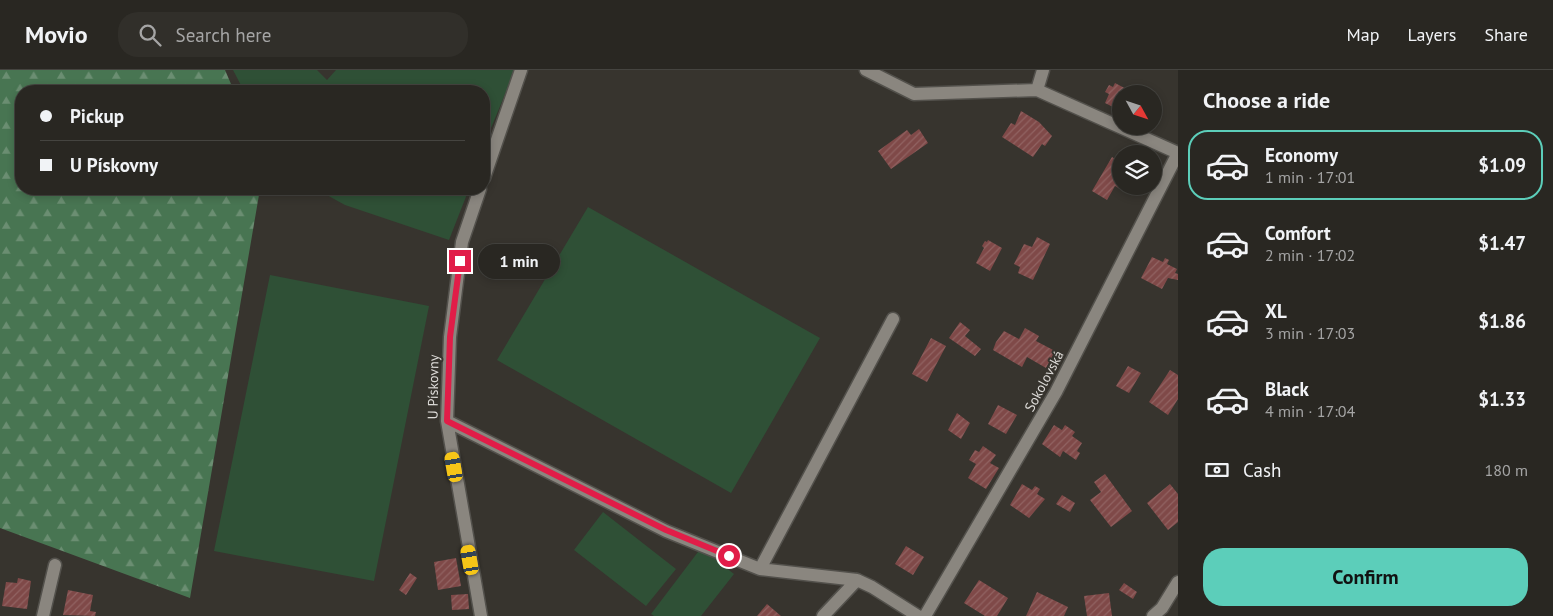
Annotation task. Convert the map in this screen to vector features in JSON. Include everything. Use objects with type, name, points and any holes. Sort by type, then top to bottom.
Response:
[{"type":"street","points":[[490,160],[521,70]]},
{"type":"street","points":[[866,70],[914,94],[1037,90],[1178,153]]},
{"type":"street","points":[[1037,90],[1043,70]]},
{"type":"street","name":"Sokolovská","points":[[925,616],[1056,392],[1178,153]]},
{"type":"street","name":"U Pískovny","points":[[478,195],[462,242],[450,337],[447,421],[480,616]]},
{"type":"street","points":[[760,569],[893,319]]},
{"type":"street","points":[[447,421],[666,530],[760,569],[857,580],[872,587],[918,616]]},
{"type":"street","points":[[43,616],[55,565]]},
{"type":"street","points":[[823,616],[857,580]]},
{"type":"street","points":[[1153,616],[1162,608],[1178,582]]},
{"type":"green space","points":[[0,70],[225,70],[231,85],[15,85],[15,195],[259,195],[190,598],[0,528]]},
{"type":"green space","points":[[233,70],[317,70],[327,80],[336,70],[515,70],[490,130],[490,85],[241,85]]},
{"type":"green space","points":[[327,195],[467,195],[449,240],[345,205]]},
{"type":"green space","points":[[588,207],[820,338],[731,493],[497,360]]},
{"type":"green space","points":[[270,275],[429,306],[374,581],[214,551]]},
{"type":"green space","points":[[603,512],[676,569],[646,606],[574,550]]},
{"type":"green space","points":[[701,548],[734,574],[701,616],[654,616],[651,614]]},
{"type":"building","points":[[1109,85],[1112,86],[1112,106],[1105,103],[1109,94],[1105,92]]},
{"type":"building","points":[[1021,111],[1039,122],[1052,136],[1045,146],[1042,144],[1033,157],[1002,137],[1011,123],[1015,125]]},
{"type":"building","points":[[919,129],[928,143],[891,169],[878,151],[907,130],[911,135]]},
{"type":"building","points":[[1112,157],[1112,191],[1107,200],[1092,191]]},
{"type":"building","points":[[1037,237],[1050,244],[1033,280],[1018,273],[1020,267],[1014,264],[1024,244],[1032,247]]},
{"type":"building","points":[[988,240],[1002,248],[990,271],[976,263],[984,248],[982,246]]},
{"type":"building","points":[[1152,257],[1163,262],[1165,258],[1169,260],[1167,264],[1177,269],[1175,273],[1178,274],[1178,280],[1168,278],[1162,289],[1141,278]]},
{"type":"building","points":[[960,322],[970,330],[965,336],[981,349],[975,356],[949,338]]},
{"type":"building","points":[[1025,328],[1039,336],[1036,341],[1055,351],[1046,368],[1027,357],[1022,367],[993,350],[1004,331],[1019,339]]},
{"type":"building","points":[[931,338],[946,346],[927,382],[912,374]]},
{"type":"building","points":[[1128,366],[1141,373],[1129,393],[1116,386]]},
{"type":"building","points":[[1170,370],[1178,375],[1178,399],[1168,415],[1149,402]]},
{"type":"building","points":[[998,405],[1017,415],[1006,434],[988,424]]},
{"type":"building","points":[[957,413],[970,423],[961,439],[948,430]]},
{"type":"building","points":[[1054,425],[1062,430],[1065,425],[1075,432],[1072,436],[1082,443],[1077,451],[1080,453],[1076,460],[1063,451],[1060,457],[1042,444]]},
{"type":"building","points":[[983,446],[996,455],[990,463],[999,468],[986,489],[968,478],[976,464],[969,460],[975,450],[979,452]]},
{"type":"building","points":[[1105,474],[1132,511],[1111,527],[1090,500],[1101,492],[1094,482]]},
{"type":"building","points":[[1022,484],[1032,490],[1035,486],[1040,489],[1037,494],[1045,499],[1029,518],[1010,505]]},
{"type":"building","points":[[1170,484],[1178,494],[1178,522],[1168,530],[1147,503]]},
{"type":"building","points":[[1062,495],[1075,503],[1070,512],[1056,504]]},
{"type":"building","points":[[906,546],[924,557],[913,575],[895,564]]},
{"type":"building","points":[[456,558],[461,586],[438,590],[434,562]]},
{"type":"building","points":[[410,573],[417,578],[406,595],[399,590]]},
{"type":"building","points":[[18,578],[31,581],[27,609],[2,606],[6,582],[17,583]]},
{"type":"building","points":[[979,580],[1008,598],[997,616],[985,616],[964,603]]},
{"type":"building","points":[[1124,583],[1137,592],[1133,599],[1119,590]]},
{"type":"building","points":[[68,590],[93,595],[90,611],[96,612],[95,616],[63,615]]},
{"type":"building","points":[[1037,592],[1068,607],[1064,616],[1026,616]]},
{"type":"building","points":[[1109,593],[1112,616],[1087,616],[1084,596]]},
{"type":"building","points":[[468,594],[469,609],[452,610],[451,595]]},
{"type":"building","points":[[767,604],[781,616],[757,616]]},
{"type":"route","points":[[460,261],[450,337],[447,421],[666,530],[729,556]]}]
